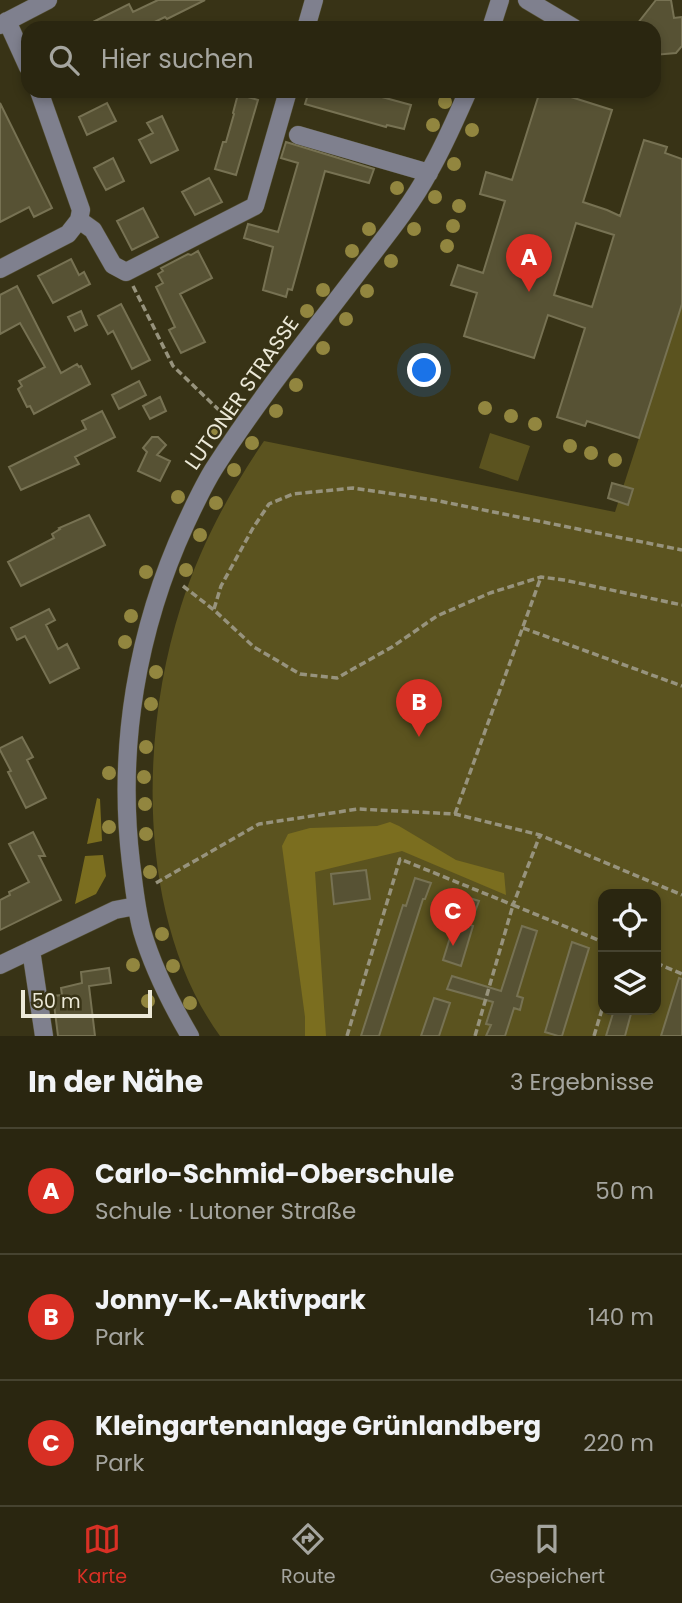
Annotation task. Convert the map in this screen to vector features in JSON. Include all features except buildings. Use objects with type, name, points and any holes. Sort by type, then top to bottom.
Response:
[{"type":"street","points":[[21,46],[11,15],[48,0]]},
{"type":"street","points":[[308,21],[314,0]]},
{"type":"street","points":[[493,21],[500,0]]},
{"type":"street","points":[[527,0],[562,21]]},
{"type":"street","points":[[0,269],[68,234],[79,220],[81,210],[41,98]]},
{"type":"street","points":[[79,220],[93,230],[120,269],[255,205],[286,98]]},
{"type":"street","name":"LUTONER STRASSE","points":[[190,1036],[161,982],[142,930],[136,905],[130,851],[126,803],[129,734],[152,611],[165,572],[195,504],[219,461],[270,388],[394,225],[429,173],[465,98]]},
{"type":"street","points":[[298,135],[429,173]]},
{"type":"street","points":[[0,965],[115,910],[136,905]]},
{"type":"street","points":[[31,950],[44,1036]]},
{"type":"path","points":[[120,269],[173,366],[223,414]]},
{"type":"path","points":[[214,610],[221,586],[253,528],[270,504],[293,494],[353,488],[434,500],[682,550]]},
{"type":"path","points":[[455,814],[541,577]]},
{"type":"path","points":[[183,586],[254,647],[300,674],[337,678],[392,647],[437,617],[490,593],[541,577],[682,605]]},
{"type":"path","points":[[523,628],[682,686]]},
{"type":"path","points":[[156,883],[259,824],[358,809],[455,814],[540,835],[682,895]]},
{"type":"path","points":[[475,1036],[513,905],[540,835]]},
{"type":"path","points":[[347,1036],[400,859],[598,940]]},
{"type":"path","points":[[661,965],[682,974]]},
{"type":"path","points":[[594,1036],[600,1015]]},
{"type":"shaded area","points":[[682,308],[682,1036],[220,1036],[193,990],[173,939],[160,884],[154,827],[153,769],[158,712],[167,657],[181,606],[216,520],[264,441],[615,512]]},
{"type":"shaded area","points":[[490,433],[530,446],[518,481],[479,468]]},
{"type":"shaded area","points":[[97,798],[100,799],[102,841],[87,844]]},
{"type":"shaded area","points":[[390,822],[456,860],[504,873],[506,895],[402,851],[315,872],[326,1036],[305,1036],[305,1017],[282,846],[288,834],[310,828],[377,826]]},
{"type":"shaded area","points":[[103,855],[106,876],[96,894],[75,904],[85,856]]},
{"type":"place","name":"Carlo-Schmid-Oberschule","points":[[529,292]]},
{"type":"place","name":"Jonny-K.-Aktivpark","points":[[419,737]]},
{"type":"place","name":"Kleingartenanlage Grünlandberg","points":[[453,946]]}]
